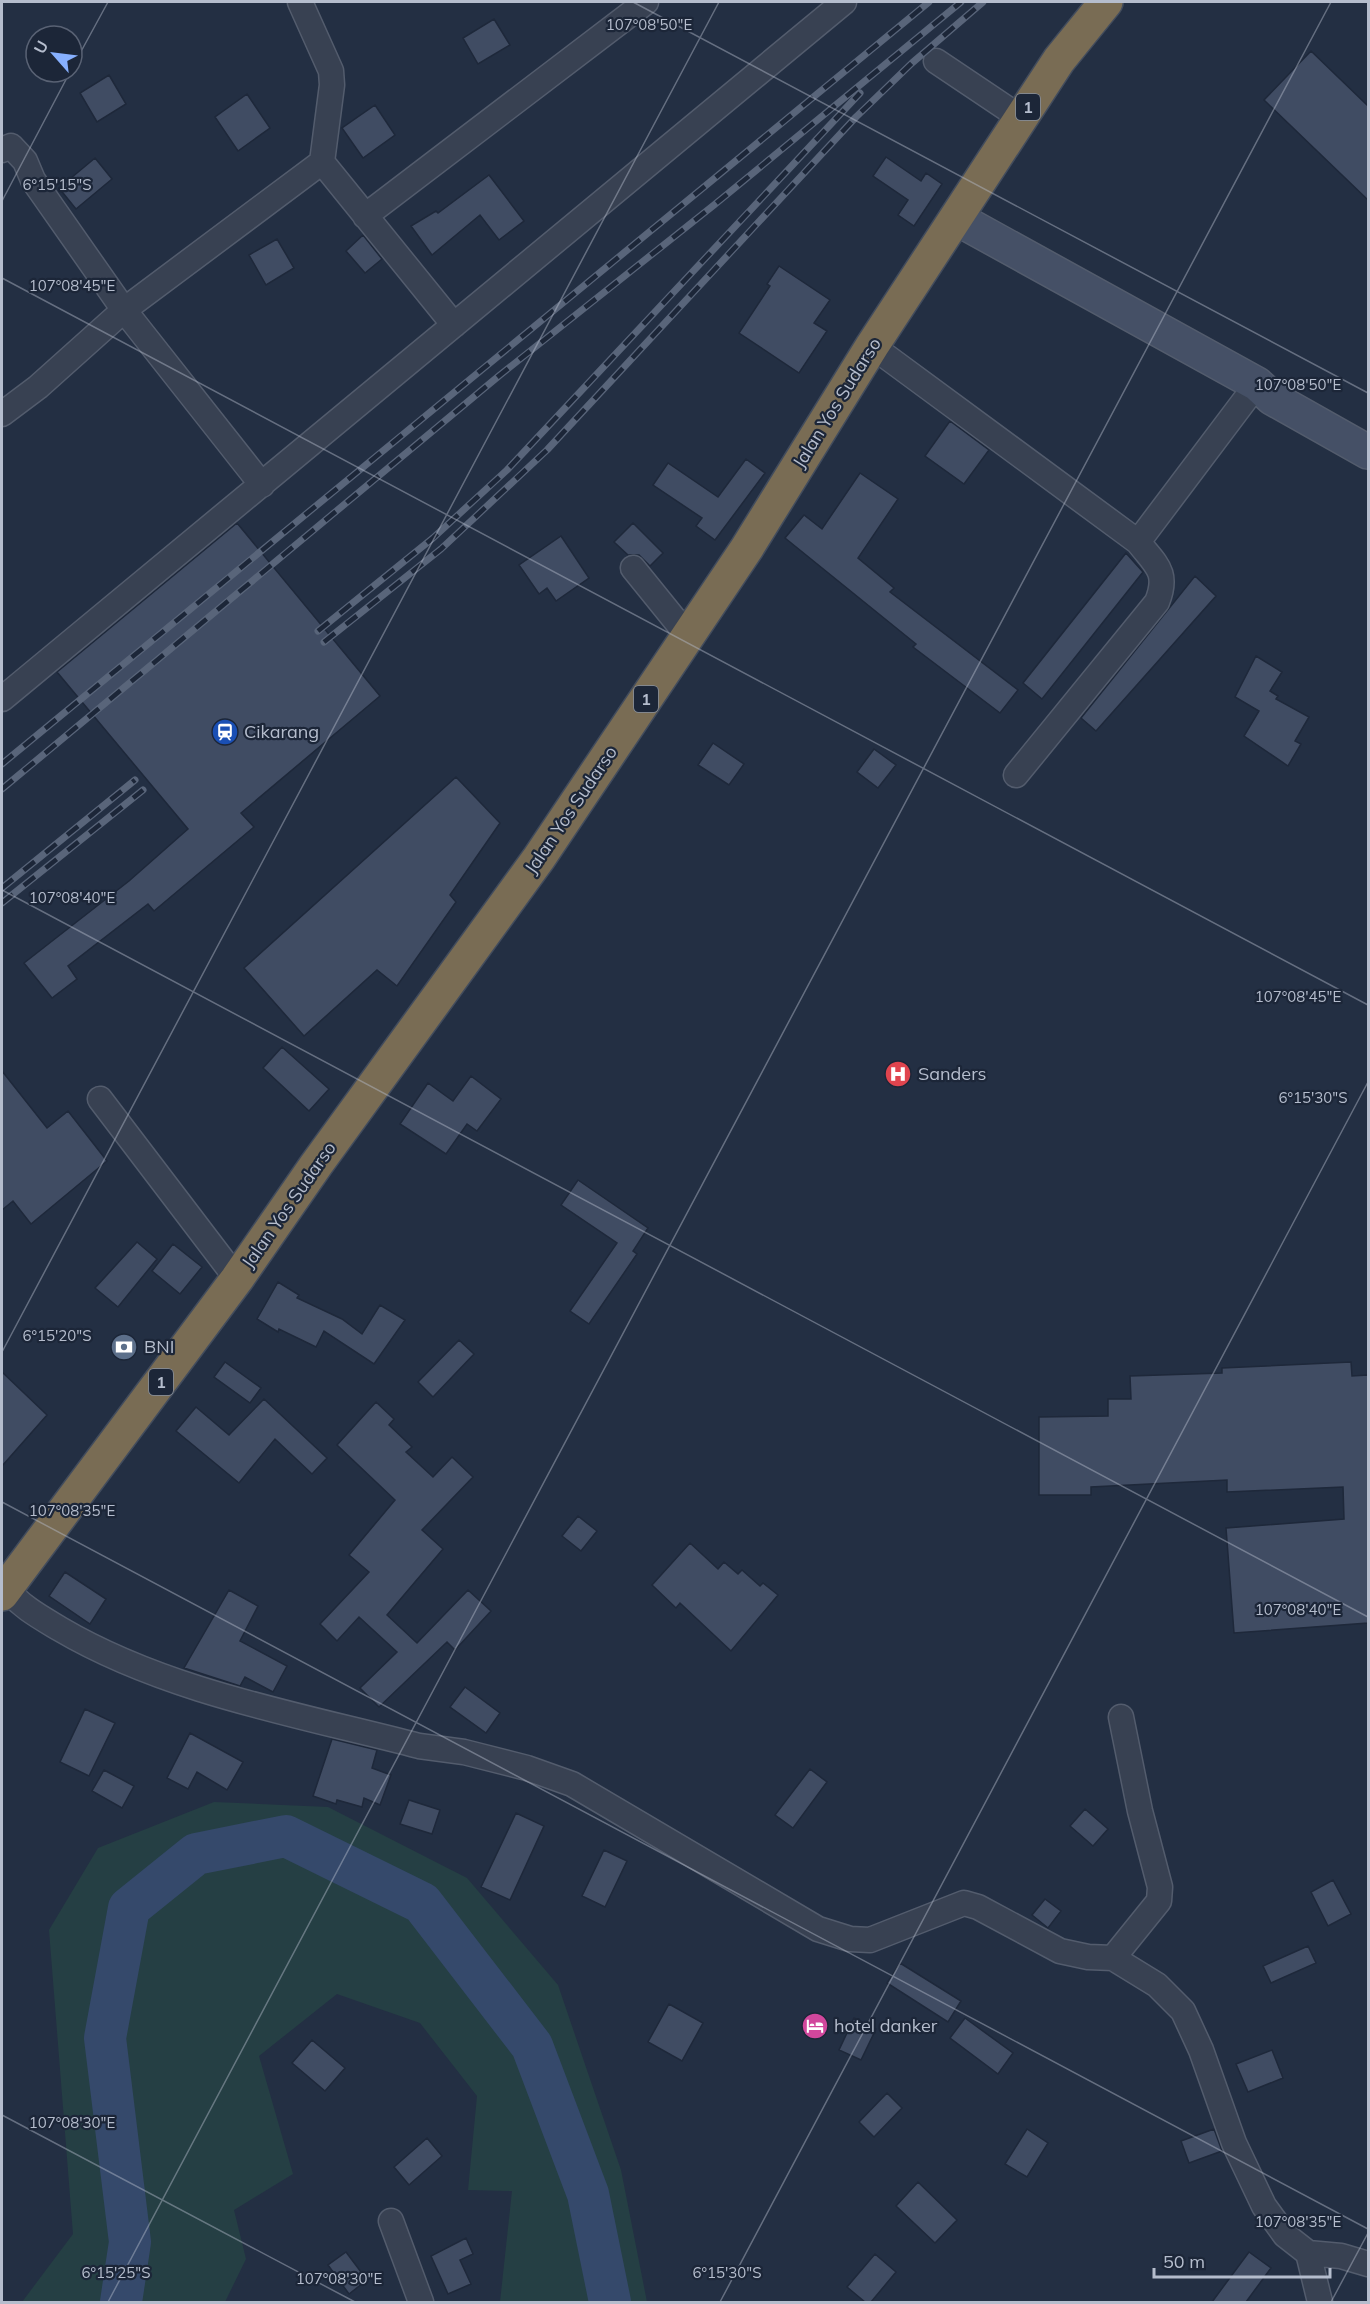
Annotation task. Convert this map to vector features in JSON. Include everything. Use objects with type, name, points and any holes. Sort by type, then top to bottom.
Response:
[{"type":"highway","name":"Jalan Yos Sudarso","points":[[4,1591],[237,1279],[316,1165],[538,858],[747,548],[872,346],[1020,118],[1059,60],[1106,2]]},
{"type":"main road","points":[[956,218],[1257,384],[1272,398],[1368,452]]},
{"type":"main road","points":[[1257,384],[1280,387],[1368,435]]},
{"type":"street","points":[[2,414],[38,387],[124,310],[322,162],[332,85],[331,71],[300,2]]},
{"type":"street","points":[[365,216],[646,2]]},
{"type":"street","points":[[4,689],[262,485],[844,2]]},
{"type":"street","points":[[936,61],[1020,118]]},
{"type":"street","points":[[2,150],[11,147],[21,154],[33,180],[124,310],[262,485]]},
{"type":"street","points":[[322,162],[454,325]]},
{"type":"street","points":[[872,346],[1138,542],[1161,571],[1164,581],[1157,602],[1016,775]]},
{"type":"street","points":[[1138,542],[1257,384]]},
{"type":"street","points":[[633,568],[688,636]]},
{"type":"street","points":[[100,1099],[237,1279]]},
{"type":"street","points":[[4,1591],[30,1611],[88,1645],[156,1674],[420,1746],[464,1752],[527,1767],[572,1785],[818,1929],[850,1939],[870,1940],[964,1903],[978,1907],[1060,1951],[1088,1957],[1113,1958],[1157,1984],[1183,2011],[1201,2050],[1234,2143],[1264,2206],[1285,2235],[1308,2253],[1341,2256],[1368,2264]]},
{"type":"street","points":[[1113,1958],[1159,1901],[1160,1887],[1140,1811],[1121,1717]]},
{"type":"street","points":[[392,2221],[421,2302]]},
{"type":"street","points":[[1308,2253],[1320,2302]]},
{"type":"green space","points":[[214,1802],[328,1807],[467,1878],[558,1985],[621,2170],[647,2302],[500,2302],[512,2191],[468,2190],[477,2096],[420,2023],[337,1994],[259,2056],[293,2174],[234,2210],[246,2259],[225,2302],[22,2302],[73,2234],[49,1930],[98,1848]]},
{"type":"building","points":[[494,19],[510,45],[478,64],[463,38]]},
{"type":"building","points":[[1311,51],[1368,106],[1368,200],[1264,100]]},
{"type":"building","points":[[109,75],[126,104],[97,122],[80,93]]},
{"type":"building","points":[[247,94],[270,128],[238,151],[215,117]]},
{"type":"building","points":[[375,105],[395,135],[363,158],[342,128]]},
{"type":"building","points":[[886,157],[921,181],[926,173],[942,184],[914,226],[898,215],[908,200],[873,176]]},
{"type":"building","points":[[95,158],[112,179],[76,209],[59,188]]},
{"type":"building","points":[[489,175],[524,221],[499,240],[480,215],[432,255],[411,226],[436,211],[438,213]]},
{"type":"building","points":[[363,235],[382,259],[365,273],[346,251]]},
{"type":"building","points":[[277,239],[294,268],[266,285],[249,255]]},
{"type":"building","points":[[779,266],[830,300],[814,323],[827,331],[799,373],[739,333],[770,286],[767,284]]},
{"type":"building","points":[[950,421],[989,450],[964,484],[925,456]]},
{"type":"building","points":[[746,459],[765,473],[715,540],[696,526],[702,518],[653,485],[668,463],[718,497]]},
{"type":"building","points":[[860,473],[898,499],[858,558],[894,588],[890,592],[1018,690],[1000,713],[913,647],[916,644],[785,538],[804,515],[822,529]]},
{"type":"building","points":[[237,523],[380,696],[241,813],[254,827],[154,911],[148,904],[68,966],[77,979],[52,998],[24,963],[129,881],[188,829],[57,672]]},
{"type":"building","points":[[633,523],[663,553],[650,566],[639,555],[628,555],[614,542]]},
{"type":"building","points":[[561,536],[589,578],[556,601],[547,588],[539,594],[519,565]]},
{"type":"building","points":[[1126,553],[1143,572],[1042,699],[1023,683]]},
{"type":"building","points":[[1195,576],[1216,596],[1096,731],[1081,718]]},
{"type":"building","points":[[1256,656],[1282,672],[1270,691],[1278,696],[1276,699],[1309,717],[1295,741],[1301,744],[1288,766],[1244,736],[1259,711],[1235,697]]},
{"type":"building","points":[[713,743],[744,764],[729,785],[698,765]]},
{"type":"building","points":[[874,749],[896,765],[878,788],[857,772]]},
{"type":"building","points":[[456,777],[500,823],[450,895],[456,902],[397,986],[377,970],[304,1036],[244,968]]},
{"type":"building","points":[[282,1047],[329,1089],[309,1111],[263,1068]]},
{"type":"building","points":[[2,1071],[47,1128],[68,1111],[107,1161],[31,1224],[13,1201],[2,1210]]},
{"type":"building","points":[[471,1076],[501,1099],[477,1131],[467,1124],[446,1154],[400,1124],[428,1083],[453,1101]]},
{"type":"building","points":[[578,1180],[648,1228],[633,1251],[637,1254],[589,1324],[570,1311],[617,1243],[561,1205]]},
{"type":"building","points":[[137,1242],[157,1259],[118,1307],[95,1288]]},
{"type":"building","points":[[173,1244],[202,1267],[180,1294],[152,1271]]},
{"type":"building","points":[[278,1282],[299,1295],[297,1298],[342,1319],[362,1334],[380,1305],[405,1320],[374,1364],[324,1331],[316,1347],[279,1329],[278,1332],[257,1319]]},
{"type":"building","points":[[459,1340],[474,1354],[433,1397],[418,1382]]},
{"type":"building","points":[[225,1362],[261,1388],[250,1403],[214,1377]]},
{"type":"building","points":[[1351,1362],[1352,1376],[1368,1375],[1368,1623],[1234,1633],[1226,1528],[1344,1519],[1343,1487],[1227,1492],[1227,1480],[1091,1487],[1091,1495],[1039,1495],[1039,1417],[1108,1416],[1108,1399],[1131,1399],[1130,1376],[1222,1373],[1222,1368]]},
{"type":"building","points":[[2,1372],[47,1415],[2,1466]]},
{"type":"building","points":[[264,1399],[327,1458],[312,1474],[275,1439],[239,1483],[176,1431],[196,1407],[229,1435]]},
{"type":"building","points":[[376,1402],[394,1419],[389,1425],[412,1447],[406,1452],[433,1477],[452,1457],[473,1477],[422,1530],[443,1549],[387,1615],[417,1643],[468,1590],[491,1611],[455,1650],[447,1642],[379,1707],[360,1688],[397,1652],[359,1617],[337,1641],[320,1624],[369,1572],[349,1555],[395,1500],[337,1445]]},
{"type":"building","points":[[578,1516],[597,1531],[581,1551],[562,1536]]},
{"type":"building","points":[[690,1543],[718,1569],[724,1562],[738,1574],[742,1570],[760,1586],[763,1583],[778,1595],[731,1651],[680,1603],[676,1608],[652,1585]]},
{"type":"building","points":[[65,1572],[106,1599],[90,1624],[49,1596]]},
{"type":"building","points":[[229,1590],[258,1606],[240,1641],[287,1666],[273,1692],[245,1677],[240,1686],[184,1668]]},
{"type":"building","points":[[465,1687],[500,1713],[486,1733],[450,1707]]},
{"type":"building","points":[[85,1709],[115,1723],[89,1776],[60,1762]]},
{"type":"building","points":[[190,1733],[243,1762],[227,1790],[197,1772],[188,1789],[167,1778]]},
{"type":"building","points":[[332,1739],[377,1750],[372,1768],[391,1775],[380,1805],[364,1798],[362,1807],[337,1800],[336,1804],[313,1796]]},
{"type":"building","points":[[810,1769],[827,1782],[793,1828],[775,1815]]},
{"type":"building","points":[[104,1770],[134,1786],[122,1808],[92,1791]]},
{"type":"building","points":[[409,1800],[440,1810],[432,1834],[400,1824]]},
{"type":"building","points":[[1085,1809],[1108,1829],[1093,1846],[1070,1826]]},
{"type":"building","points":[[516,1813],[544,1826],[510,1900],[481,1887]]},
{"type":"building","points":[[604,1850],[627,1861],[605,1907],[582,1896]]},
{"type":"building","points":[[1333,1880],[1351,1914],[1328,1926],[1311,1892]]},
{"type":"building","points":[[1045,1899],[1061,1911],[1048,1928],[1032,1915]]},
{"type":"building","points":[[1308,1946],[1316,1963],[1271,1983],[1263,1966]]},
{"type":"building","points":[[900,1963],[961,2001],[948,2022],[887,1983]]},
{"type":"building","points":[[669,2004],[703,2023],[682,2061],[648,2042]]},
{"type":"building","points":[[854,2018],[876,2029],[861,2060],[839,2050]]},
{"type":"building","points":[[965,2018],[1013,2053],[998,2074],[950,2038]]},
{"type":"building","points":[[312,2040],[345,2068],[325,2091],[292,2063]]},
{"type":"building","points":[[1272,2050],[1283,2078],[1248,2092],[1236,2064]]},
{"type":"building","points":[[887,2093],[902,2108],[874,2137],[859,2122]]},
{"type":"building","points":[[1027,2129],[1048,2143],[1027,2177],[1005,2164]]},
{"type":"building","points":[[1214,2129],[1222,2151],[1189,2163],[1181,2141]]},
{"type":"building","points":[[427,2138],[442,2156],[409,2185],[394,2167]]},
{"type":"building","points":[[918,2182],[957,2220],[935,2243],[896,2206]]},
{"type":"building","points":[[466,2238],[473,2254],[460,2260],[471,2284],[448,2294],[431,2256]]},
{"type":"building","points":[[346,2252],[367,2280],[349,2294],[328,2265]]},
{"type":"building","points":[[1249,2252],[1271,2268],[1246,2302],[1212,2302]]},
{"type":"building","points":[[875,2254],[896,2272],[871,2302],[865,2302],[847,2287]]},
{"type":"waterway","points":[[121,2302],[130,2242],[105,2038],[129,1908],[196,1854],[286,1836],[422,1903],[532,2046],[588,2194],[610,2302]]},
{"type":"railway","points":[[2,764],[929,2]]},
{"type":"railway","points":[[2,789],[500,375],[714,205],[961,2]]},
{"type":"railway","points":[[324,642],[441,549],[547,450],[856,117],[912,63],[983,2]]},
{"type":"railway","points":[[318,631],[433,538],[507,470],[860,93]]},
{"type":"railway","points":[[2,888],[135,780]]},
{"type":"railway","points":[[2,903],[143,790]]},
{"type":"place","name":"Cikarang","points":[[225,732]]},
{"type":"place","name":"Sanders","points":[[898,1074]]},
{"type":"place","name":"BNI","points":[[124,1347]]},
{"type":"place","name":"hotel danker","points":[[815,2026]]}]
